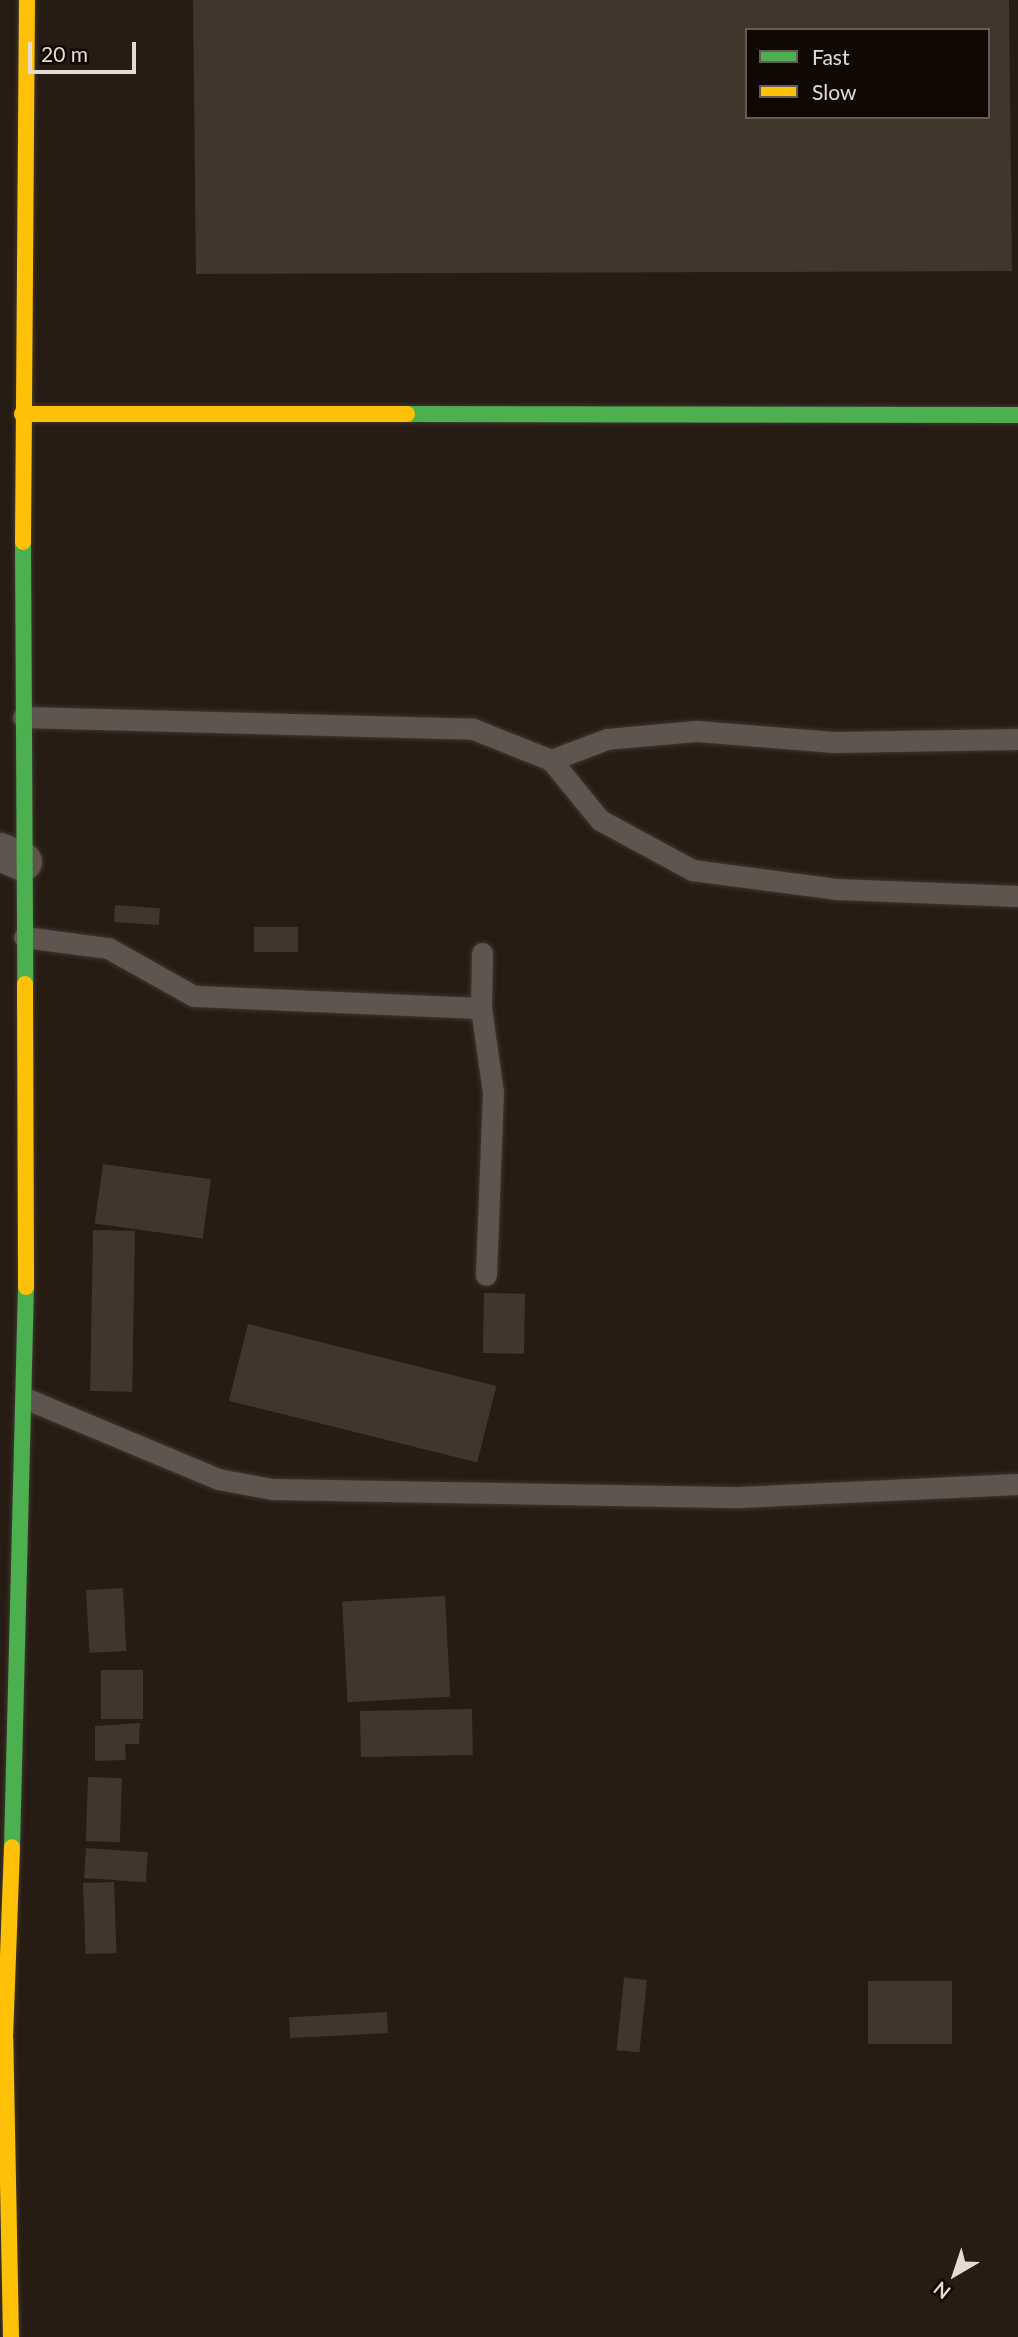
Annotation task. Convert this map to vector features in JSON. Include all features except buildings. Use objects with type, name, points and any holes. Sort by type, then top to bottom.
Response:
[{"type":"street","points":[[11,2337],[3,2037],[27,1399],[24,937],[11,857],[23,717],[22,414],[27,0]]},
{"type":"street","points":[[22,414],[1018,415]]},
{"type":"lane","points":[[23,717],[473,729],[551,760],[600,820],[692,870],[836,889],[1018,896]]},
{"type":"lane","points":[[551,760],[607,739],[696,732],[834,742],[1018,739]]},
{"type":"lane","points":[[24,937],[108,948],[194,996],[481,1008]]},
{"type":"lane","points":[[482,953],[481,1008],[494,1092],[486,1275]]},
{"type":"lane","points":[[27,1399],[218,1479],[272,1489],[740,1497],[1018,1484]]},
{"type":"traffic: fast","points":[[407,414],[1018,415]]},
{"type":"traffic: fast","points":[[23,542],[25,984]]},
{"type":"traffic: fast","points":[[12,1847],[26,1287]]},
{"type":"traffic: slow","points":[[23,542],[27,0]]},
{"type":"traffic: slow","points":[[22,414],[407,414]]},
{"type":"traffic: slow","points":[[25,984],[26,1287]]},
{"type":"traffic: slow","points":[[11,2337],[5,2038],[12,1847]]}]
